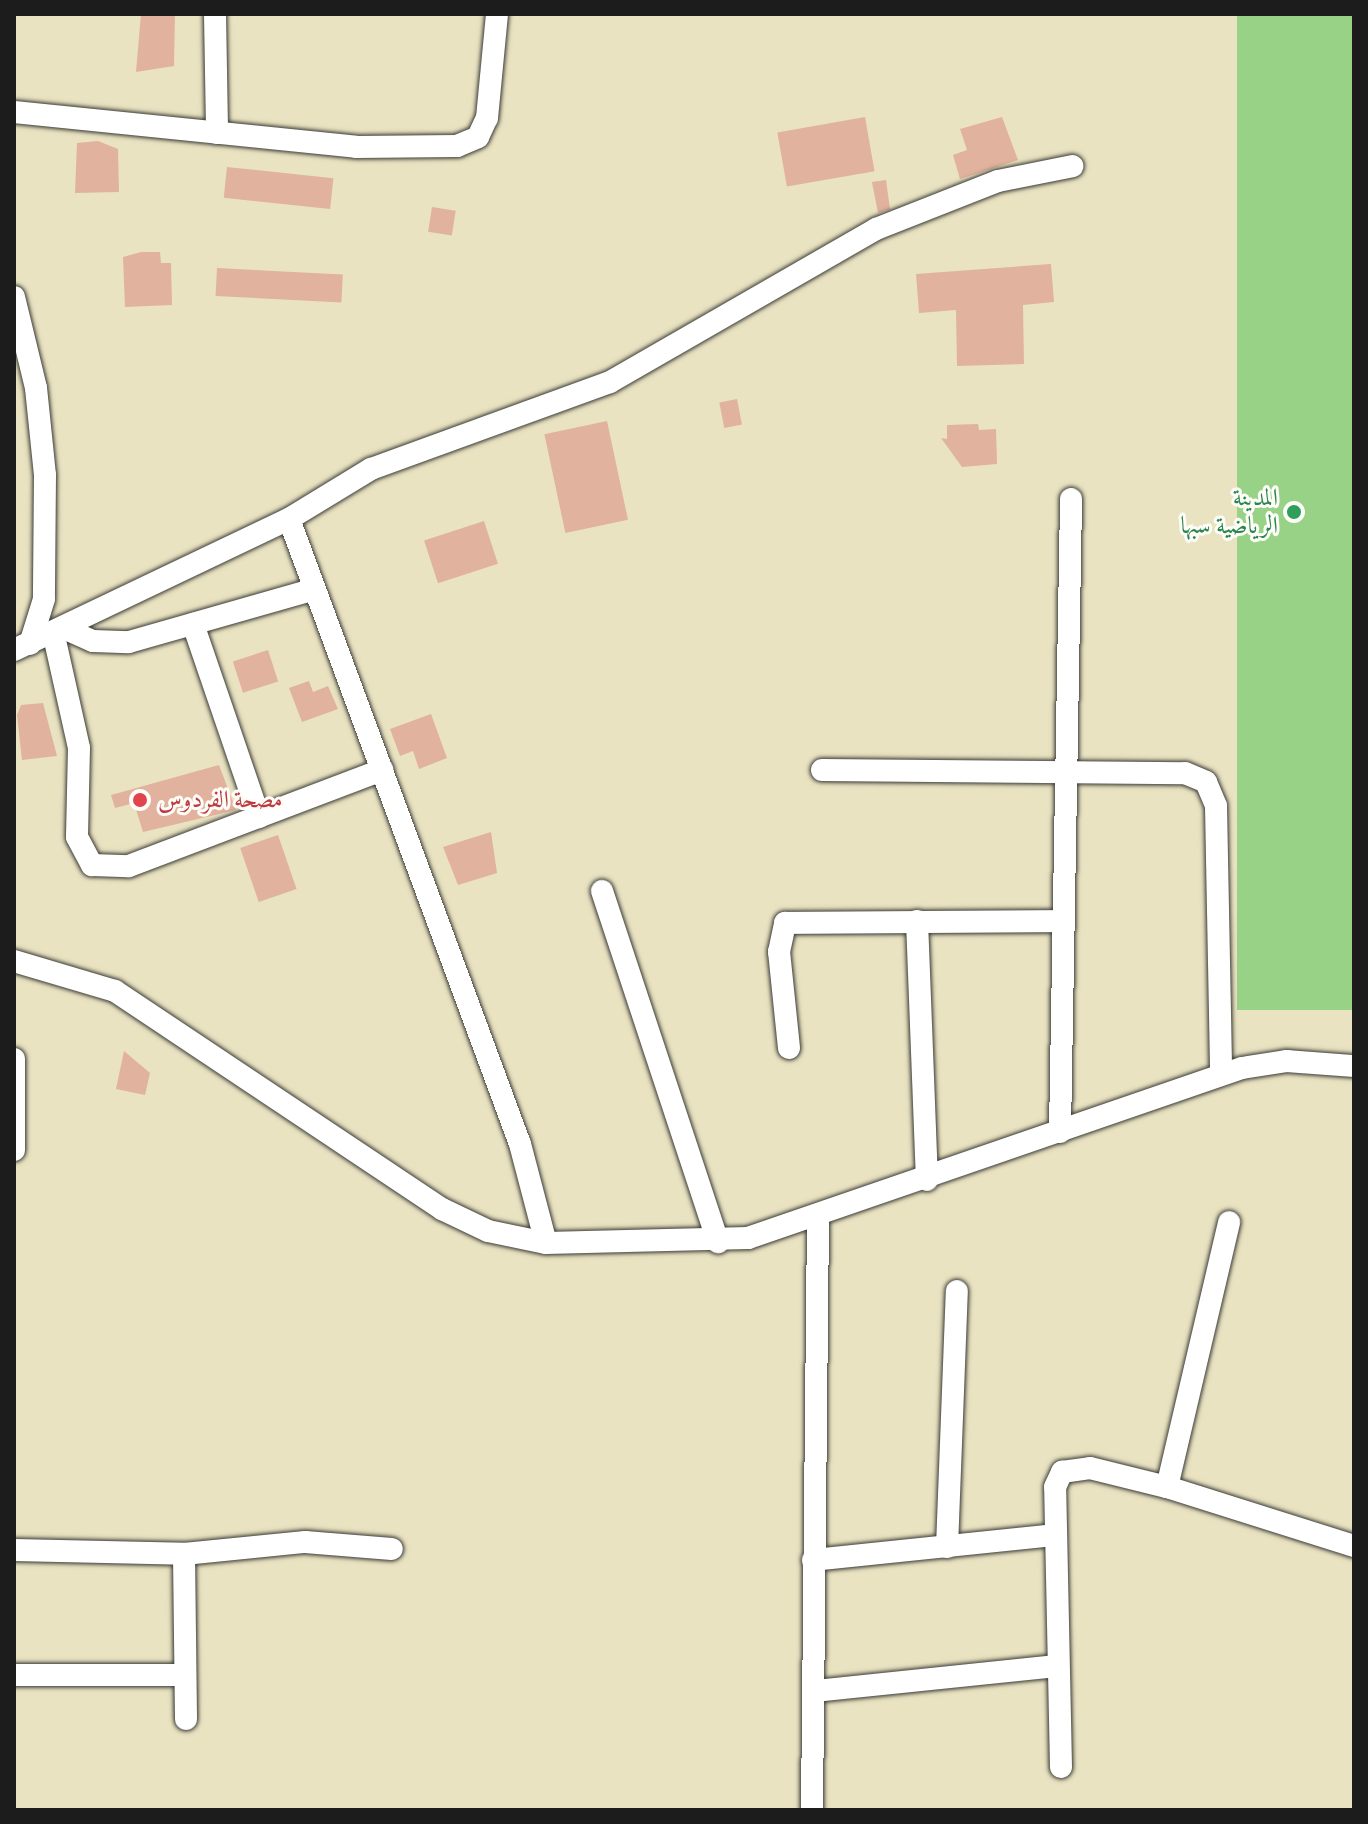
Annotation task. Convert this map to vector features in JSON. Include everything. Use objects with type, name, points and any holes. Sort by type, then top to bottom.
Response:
[{"type":"street","points":[[215,14],[217,133]]},
{"type":"street","points":[[14,112],[356,147],[469,143],[487,118],[497,14]]},
{"type":"street","points":[[22,647],[61,633],[289,519],[371,469],[610,382],[876,229],[998,181],[1073,166]]},
{"type":"street","points":[[14,297],[36,388],[45,475],[44,599],[22,647]]},
{"type":"street","points":[[1060,1132],[1071,499]]},
{"type":"street","points":[[289,519],[520,1144],[546,1243]]},
{"type":"street","points":[[61,633],[118,643],[315,589]]},
{"type":"street","points":[[193,624],[259,817]]},
{"type":"street","points":[[61,633],[79,748],[77,837],[92,865],[129,866],[382,770]]},
{"type":"street","points":[[822,770],[1185,773],[1212,789],[1221,1074]]},
{"type":"street","points":[[602,891],[718,1242]]},
{"type":"street","points":[[917,921],[927,1180]]},
{"type":"street","points":[[789,1048],[779,952],[785,923],[1063,921]]},
{"type":"street","points":[[14,961],[115,991],[465,1222],[546,1243],[718,1242],[818,1217],[1221,1074],[1265,1062],[1354,1066]]},
{"type":"street","points":[[14,1059],[14,1150]]},
{"type":"street","points":[[812,1810],[818,1217]]},
{"type":"street","points":[[1167,1487],[1229,1222]]},
{"type":"street","points":[[947,1547],[957,1291]]},
{"type":"street","points":[[1061,1767],[1055,1487],[1066,1469],[1167,1487],[1354,1546]]},
{"type":"street","points":[[813,1560],[1055,1535]]},
{"type":"street","points":[[14,1550],[184,1554],[305,1542],[392,1549]]},
{"type":"street","points":[[184,1554],[186,1719]]},
{"type":"street","points":[[815,1691],[1058,1666]]},
{"type":"street","points":[[14,1675],[185,1675]]},
{"type":"green space","name":"المدينة الرياضية سبها","points":[[1237,14],[1354,14],[1354,1010],[1237,1010]]},
{"type":"building","points":[[141,14],[175,14],[174,66],[136,72]]},
{"type":"building","points":[[865,117],[875,171],[787,187],[777,132]]},
{"type":"building","points":[[1002,117],[1018,160],[960,179],[953,155],[967,150],[960,129]]},
{"type":"building","points":[[98,141],[118,149],[119,192],[75,193],[77,143]]},
{"type":"building","points":[[227,167],[333,178],[330,209],[224,198]]},
{"type":"building","points":[[886,180],[890,209],[878,213],[872,182]]},
{"type":"building","points":[[432,207],[456,211],[452,235],[428,232]]},
{"type":"building","points":[[141,252],[160,252],[161,263],[171,263],[172,305],[125,307],[123,257]]},
{"type":"building","points":[[1051,264],[1054,302],[1023,305],[1024,364],[957,366],[956,310],[919,313],[916,274]]},
{"type":"building","points":[[217,268],[343,275],[341,303],[216,296]]},
{"type":"building","points":[[737,399],[742,425],[724,428],[719,402]]},
{"type":"building","points":[[607,421],[628,520],[565,533],[544,434]]},
{"type":"building","points":[[978,424],[979,430],[996,429],[997,464],[962,467],[941,438],[947,439],[947,425]]},
{"type":"building","points":[[484,521],[498,564],[438,583],[424,540]]},
{"type":"building","points":[[268,650],[278,681],[243,693],[233,661]]},
{"type":"building","points":[[309,681],[313,692],[328,686],[338,709],[302,722],[289,688]]},
{"type":"building","points":[[43,703],[57,756],[22,760],[17,715],[21,705]]},
{"type":"building","points":[[431,714],[447,758],[419,769],[413,751],[400,756],[390,729]]},
{"type":"building","points":[[219,765],[236,810],[143,832],[134,803],[115,808],[111,795]]},
{"type":"building","points":[[491,832],[497,873],[458,885],[443,847]]},
{"type":"building","points":[[278,835],[297,889],[259,902],[240,848]]},
{"type":"building","points":[[124,1051],[150,1073],[145,1095],[116,1089]]},
{"type":"place","name":"المدينة الرياضية سبها","points":[[1294,512]]},
{"type":"place","name":"مصحة الفردوس","points":[[140,800]]}]
